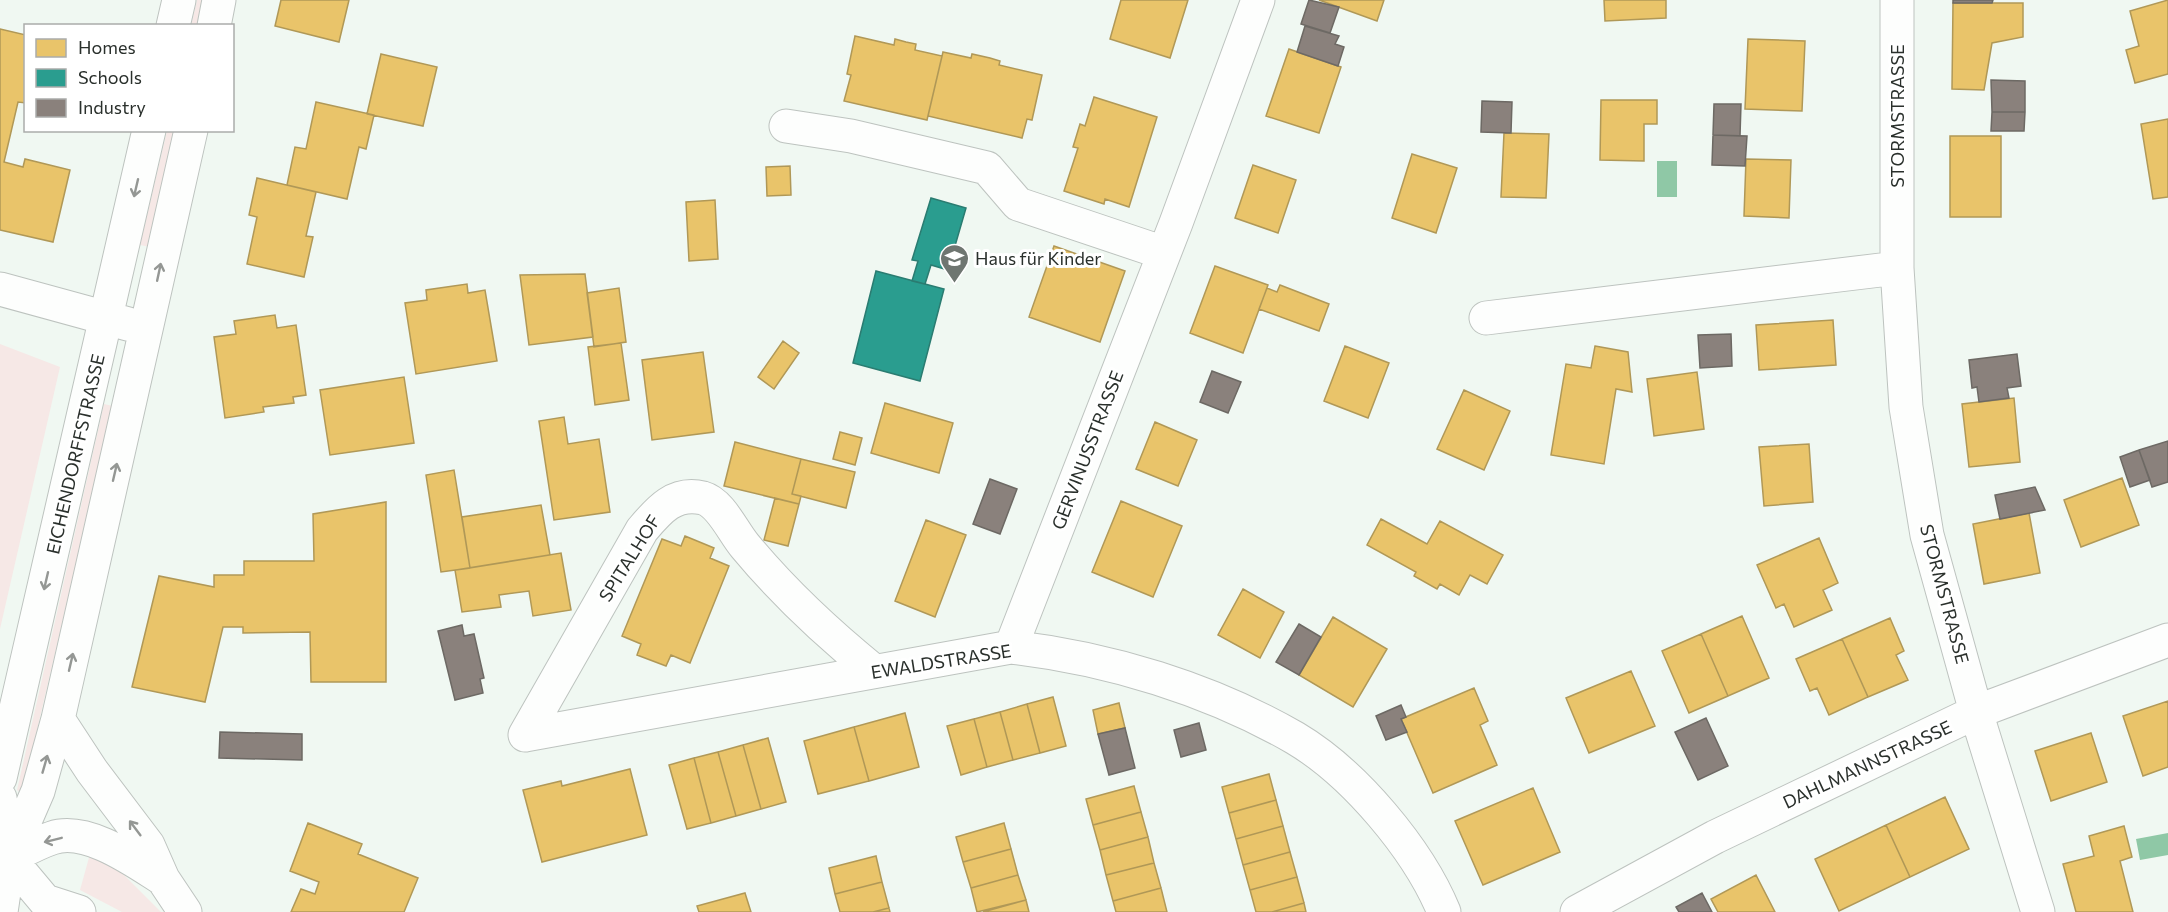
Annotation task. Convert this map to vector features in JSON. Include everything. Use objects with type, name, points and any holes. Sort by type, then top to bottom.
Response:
[{"type":"street","points":[[173,24],[179,0]]},
{"type":"street","points":[[214,24],[219,0]]},
{"type":"street","name":"GERVINUSSTRASSE","points":[[1011,647],[1164,253],[1258,0]]},
{"type":"street","name":"STORMSTRASSE","points":[[1897,0],[1897,268],[1906,407],[1928,535],[1976,712],[2038,912]]},
{"type":"street","points":[[786,126],[851,136],[987,168],[1018,204],[1164,253]]},
{"type":"street","name":"EICHENDORFFSTRASSE","points":[[0,778],[149,132]]},
{"type":"street","points":[[1,912],[9,858],[38,791],[58,718],[191,132]]},
{"type":"street","points":[[1486,318],[1897,268]]},
{"type":"street","points":[[0,289],[106,320],[147,329]]},
{"type":"street","name":"SPITALHOF","points":[[525,735],[642,530],[659,509],[673,500],[687,497],[704,498],[718,508],[768,574],[828,634],[874,671]]},
{"type":"street","name":"DAHLMANNSTRASSE","points":[[1577,912],[1715,837],[1976,712],[2168,640]]},
{"type":"street","name":"EWALDSTRASSE","points":[[525,735],[1011,647],[1051,651],[1099,662],[1176,686],[1242,711],[1297,739],[1348,779],[1394,829],[1432,882],[1444,912]]},
{"type":"street","points":[[58,718],[92,771],[148,845],[163,879],[185,912]]},
{"type":"street","points":[[0,798],[9,858],[45,901],[80,912]]},
{"type":"street","points":[[9,858],[54,837],[71,837],[106,845],[163,879]]},
{"type":"shaded area","points":[[197,0],[206,0],[201,24],[191,24]]},
{"type":"shaded area","points":[[167,132],[176,132],[150,247],[140,245]]},
{"type":"shaded area","points":[[1657,161],[1677,161],[1677,197],[1657,197]]},
{"type":"shaded area","points":[[0,344],[60,367],[0,629]]},
{"type":"shaded area","points":[[104,404],[113,406],[22,794],[17,790]]},
{"type":"shaded area","points":[[2168,833],[2168,855],[2140,860],[2136,839]]},
{"type":"shaded area","points":[[90,854],[120,871],[161,912],[122,912],[80,890]]},
{"type":"building: Homes","points":[[281,0],[349,0],[339,42],[275,26]]},
{"type":"building: Homes","points":[[1121,0],[1188,0],[1170,58],[1110,39]]},
{"type":"building: Homes","points":[[1319,0],[1384,0],[1377,21]]},
{"type":"building: Homes","points":[[1604,0],[1666,0],[1666,18],[1605,21]]},
{"type":"building: Homes","points":[[2168,0],[2168,74],[2135,83],[2126,50],[2139,46],[2130,11]]},
{"type":"building: Homes","points":[[1953,3],[2023,3],[2023,37],[1992,43],[1984,90],[1952,89]]},
{"type":"building: Homes","points":[[0,29],[24,35],[24,103],[18,102],[4,162],[23,167],[25,159],[70,170],[53,242],[0,230]]},
{"type":"building: Homes","points":[[855,36],[894,45],[895,39],[916,44],[915,50],[942,56],[927,120],[844,101],[851,75],[847,74]]},
{"type":"building: Homes","points":[[1748,39],[1805,41],[1802,111],[1745,109]]},
{"type":"building: Homes","points":[[1289,49],[1341,67],[1319,133],[1266,116]]},
{"type":"building: Homes","points":[[943,52],[971,58],[972,54],[990,58],[1000,61],[999,65],[1042,75],[1032,120],[1027,119],[1022,138],[928,116]]},
{"type":"building: Homes","points":[[381,54],[437,67],[423,126],[367,114]]},
{"type":"building: Homes","points":[[1094,97],[1157,117],[1129,207],[1105,199],[1104,204],[1064,191],[1078,148],[1073,147],[1080,124],[1085,126]]},
{"type":"building: Homes","points":[[1601,100],[1657,100],[1657,124],[1644,124],[1644,161],[1600,160]]},
{"type":"building: Homes","points":[[316,102],[374,115],[366,149],[359,147],[347,199],[287,185],[295,147],[306,149]]},
{"type":"building: Homes","points":[[2168,119],[2168,197],[2153,199],[2141,124]]},
{"type":"building: Homes","points":[[1504,133],[1549,134],[1546,198],[1501,197]]},
{"type":"building: Homes","points":[[1950,136],[2001,136],[2001,217],[1950,217]]},
{"type":"building: Homes","points":[[1412,154],[1457,168],[1436,233],[1392,218]]},
{"type":"building: Homes","points":[[1746,159],[1791,160],[1789,218],[1744,216]]},
{"type":"building: Homes","points":[[1253,165],[1296,180],[1278,233],[1235,218]]},
{"type":"building: Homes","points":[[790,166],[791,195],[767,196],[766,167]]},
{"type":"building: Homes","points":[[257,178],[316,192],[306,236],[313,237],[304,277],[247,264],[257,217],[249,215]]},
{"type":"building: Homes","points":[[715,200],[718,259],[689,261],[686,202]]},
{"type":"building: Homes","points":[[1054,246],[1125,271],[1100,342],[1029,317]]},
{"type":"building: Homes","points":[[1215,266],[1268,285],[1243,353],[1190,333]]},
{"type":"building: Homes","points":[[585,274],[593,337],[529,345],[520,275]]},
{"type":"building: Homes","points":[[467,284],[468,293],[485,290],[497,361],[416,374],[405,303],[427,300],[426,290]]},
{"type":"building: Homes","points":[[1280,285],[1329,304],[1319,331],[1259,309],[1267,288],[1277,292]]},
{"type":"building: Homes","points":[[619,288],[626,342],[594,347],[587,293]]},
{"type":"building: Homes","points":[[275,315],[277,328],[296,325],[306,395],[293,397],[294,403],[263,407],[264,412],[225,418],[214,337],[236,334],[234,321]]},
{"type":"building: Homes","points":[[1833,320],[1836,365],[1759,370],[1756,325]]},
{"type":"building: Homes","points":[[783,341],[799,353],[774,389],[758,377]]},
{"type":"building: Homes","points":[[621,343],[629,400],[595,405],[588,347]]},
{"type":"building: Homes","points":[[1345,346],[1389,363],[1368,418],[1324,401]]},
{"type":"building: Homes","points":[[1595,346],[1628,352],[1632,392],[1616,389],[1604,464],[1551,455],[1566,364],[1591,368]]},
{"type":"building: Homes","points":[[703,352],[714,432],[652,440],[642,360]]},
{"type":"building: Homes","points":[[1697,372],[1704,429],[1654,436],[1647,379]]},
{"type":"building: Homes","points":[[404,377],[414,443],[330,455],[320,390]]},
{"type":"building: Homes","points":[[1464,390],[1510,411],[1484,470],[1437,449]]},
{"type":"building: Homes","points":[[2014,398],[2020,462],[1969,467],[1962,404]]},
{"type":"building: Homes","points":[[885,403],[953,423],[939,473],[871,453]]},
{"type":"building: Homes","points":[[564,417],[568,444],[599,439],[610,512],[554,520],[539,421]]},
{"type":"building: Homes","points":[[1155,422],[1197,440],[1178,486],[1136,469]]},
{"type":"building: Homes","points":[[840,432],[862,438],[855,465],[833,459]]},
{"type":"building: Homes","points":[[735,442],[801,459],[792,494],[801,496],[799,504],[724,486]]},
{"type":"building: Homes","points":[[1809,444],[1813,502],[1764,506],[1759,447]]},
{"type":"building: Homes","points":[[801,459],[855,472],[846,508],[792,494]]},
{"type":"building: Homes","points":[[454,470],[470,568],[441,572],[426,475]]},
{"type":"building: Homes","points":[[2122,478],[2139,525],[2081,547],[2064,500]]},
{"type":"building: Homes","points":[[775,498],[799,504],[788,546],[764,540]]},
{"type":"building: Homes","points":[[1121,501],[1182,526],[1153,597],[1092,572]]},
{"type":"building: Homes","points":[[386,502],[386,682],[311,682],[310,632],[243,633],[243,627],[223,627],[205,702],[132,687],[159,576],[214,587],[214,575],[244,575],[244,561],[314,561],[313,514]]},
{"type":"building: Homes","points":[[541,505],[550,555],[470,568],[462,517]]},
{"type":"building: Homes","points":[[2029,513],[2040,573],[1984,584],[1973,524]]},
{"type":"building: Homes","points":[[1381,519],[1427,544],[1440,521],[1503,555],[1487,584],[1470,575],[1459,595],[1440,584],[1437,589],[1414,576],[1416,572],[1367,545]]},
{"type":"building: Homes","points":[[926,520],[966,535],[935,617],[895,601]]},
{"type":"building: Homes","points":[[685,536],[714,548],[710,558],[729,566],[690,663],[671,655],[666,666],[637,655],[641,644],[622,636],[662,539],[681,546]]},
{"type":"building: Homes","points":[[1819,538],[1838,583],[1823,590],[1832,610],[1794,627],[1784,604],[1776,608],[1757,565]]},
{"type":"building: Homes","points":[[561,553],[571,610],[533,616],[529,591],[499,595],[501,607],[462,612],[455,570]]},
{"type":"building: Homes","points":[[1243,589],[1284,612],[1260,658],[1218,635]]},
{"type":"building: Homes","points":[[1742,616],[1769,678],[1728,696],[1701,634]]},
{"type":"building: Homes","points":[[1333,617],[1387,649],[1353,707],[1299,675]]},
{"type":"building: Homes","points":[[1890,618],[1904,651],[1896,655],[1908,680],[1868,697],[1842,639]]},
{"type":"building: Homes","points":[[1701,634],[1728,696],[1689,713],[1662,651]]},
{"type":"building: Homes","points":[[1842,639],[1868,697],[1829,715],[1817,688],[1810,691],[1796,659]]},
{"type":"building: Homes","points":[[1631,671],[1655,726],[1589,753],[1566,698]]},
{"type":"building: Homes","points":[[1474,688],[1488,721],[1480,725],[1497,765],[1433,793],[1401,719]]},
{"type":"building: Homes","points":[[1053,697],[1066,746],[1040,753],[1027,704]]},
{"type":"building: Homes","points":[[2168,701],[2168,767],[2143,776],[2123,716]]},
{"type":"building: Homes","points":[[1119,703],[1125,728],[1098,734],[1093,710]]},
{"type":"building: Homes","points":[[1027,704],[1040,753],[1013,760],[1000,712]]},
{"type":"building: Homes","points":[[1000,712],[1013,760],[987,767],[974,719]]},
{"type":"building: Homes","points":[[905,713],[919,767],[869,781],[854,727]]},
{"type":"building: Homes","points":[[974,719],[987,767],[961,775],[947,726]]},
{"type":"building: Homes","points":[[854,727],[869,781],[818,794],[804,741]]},
{"type":"building: Homes","points":[[2091,733],[2107,782],[2051,801],[2035,751]]},
{"type":"building: Homes","points":[[768,738],[786,802],[761,809],[743,745]]},
{"type":"building: Homes","points":[[743,745],[761,809],[736,816],[718,752]]},
{"type":"building: Homes","points":[[718,752],[736,816],[711,823],[694,758]]},
{"type":"building: Homes","points":[[694,758],[711,823],[687,829],[669,765]]},
{"type":"building: Homes","points":[[630,769],[647,835],[542,862],[523,790],[561,781],[562,786]]},
{"type":"building: Homes","points":[[1269,774],[1276,800],[1229,813],[1222,787]]},
{"type":"building: Homes","points":[[1134,786],[1141,812],[1093,825],[1086,799]]},
{"type":"building: Homes","points":[[1533,788],[1560,852],[1483,885],[1455,821]]},
{"type":"building: Homes","points":[[1945,797],[1969,849],[1910,877],[1886,825]]},
{"type":"building: Homes","points":[[1276,800],[1283,826],[1236,839],[1229,813]]},
{"type":"building: Homes","points":[[1141,812],[1148,837],[1100,850],[1093,825]]},
{"type":"building: Homes","points":[[308,823],[362,844],[358,854],[418,878],[404,912],[291,912],[301,889],[315,894],[319,882],[290,871]]},
{"type":"building: Homes","points":[[1004,823],[1011,849],[963,862],[956,837]]},
{"type":"building: Homes","points":[[1886,825],[1910,877],[1839,911],[1815,859]]},
{"type":"building: Homes","points":[[1283,826],[1290,852],[1243,865],[1236,839]]},
{"type":"building: Homes","points":[[2124,826],[2132,857],[2120,861],[2133,912],[2076,912],[2063,864],[2094,856],[2089,836]]},
{"type":"building: Homes","points":[[1148,837],[1154,863],[1106,875],[1100,850]]},
{"type":"building: Homes","points":[[1011,849],[1018,875],[971,888],[963,862]]},
{"type":"building: Homes","points":[[1290,852],[1297,877],[1250,890],[1243,865]]},
{"type":"building: Homes","points":[[876,856],[882,882],[835,894],[829,868]]},
{"type":"building: Homes","points":[[1154,863],[1161,888],[1113,901],[1106,875]]},
{"type":"building: Homes","points":[[1018,875],[1026,900],[977,912],[971,888]]},
{"type":"building: Homes","points":[[1756,875],[1775,912],[1718,912],[1711,899]]},
{"type":"building: Homes","points":[[1297,877],[1304,903],[1272,912],[1256,912],[1250,890]]},
{"type":"building: Homes","points":[[882,882],[889,908],[873,912],[840,912],[835,894]]},
{"type":"building: Homes","points":[[1161,888],[1167,912],[1116,912],[1113,901]]},
{"type":"building: Homes","points":[[745,893],[751,912],[699,912],[697,906]]},
{"type":"building: Homes","points":[[1026,900],[1029,912],[983,912]]},
{"type":"building: Homes","points":[[1304,903],[1306,912],[1272,912]]},
{"type":"building: Homes","points":[[889,908],[890,912],[873,912]]},
{"type":"building: Schools","points":[[931,198],[966,208],[948,270],[931,265],[925,284],[912,281],[918,261],[912,260]]},
{"type":"building: Schools","name":"Haus für Kinder","points":[[876,271],[944,289],[920,381],[853,363]]},
{"type":"building: Industry","points":[[1309,0],[1339,7],[1330,33],[1301,24]]},
{"type":"building: Industry","points":[[1953,0],[1993,0],[1992,3],[1953,3]]},
{"type":"building: Industry","points":[[1305,26],[1339,36],[1335,44],[1344,47],[1338,66],[1297,52]]},
{"type":"building: Industry","points":[[1991,80],[2025,81],[2025,112],[1992,112]]},
{"type":"building: Industry","points":[[1482,101],[1512,102],[1511,133],[1481,132]]},
{"type":"building: Industry","points":[[1714,104],[1741,104],[1740,136],[1713,135]]},
{"type":"building: Industry","points":[[1992,112],[2025,112],[2024,131],[1991,131]]},
{"type":"building: Industry","points":[[1713,135],[1747,136],[1745,166],[1712,165]]},
{"type":"building: Industry","points":[[1731,334],[1732,366],[1700,368],[1698,335]]},
{"type":"building: Industry","points":[[2017,354],[2021,386],[2007,388],[2009,398],[1979,402],[1977,387],[1972,388],[1969,360]]},
{"type":"building: Industry","points":[[1212,371],[1241,382],[1228,413],[1200,402]]},
{"type":"building: Industry","points":[[2168,441],[2168,482],[2152,487],[2139,450]]},
{"type":"building: Industry","points":[[2139,450],[2150,480],[2130,487],[2120,457]]},
{"type":"building: Industry","points":[[990,479],[1017,489],[1000,534],[973,524]]},
{"type":"building: Industry","points":[[2035,487],[2045,510],[2000,519],[1995,495]]},
{"type":"building: Industry","points":[[1299,624],[1321,637],[1299,675],[1276,662]]},
{"type":"building: Industry","points":[[462,625],[464,636],[474,634],[484,678],[480,679],[483,693],[455,700],[438,631]]},
{"type":"building: Industry","points":[[1401,705],[1406,717],[1401,719],[1407,732],[1386,740],[1376,716]]},
{"type":"building: Industry","points":[[1706,718],[1728,766],[1698,780],[1675,732]]},
{"type":"building: Industry","points":[[1199,723],[1206,750],[1181,757],[1174,730]]},
{"type":"building: Industry","points":[[1125,728],[1135,768],[1109,775],[1098,734]]},
{"type":"building: Industry","points":[[220,732],[302,734],[302,760],[219,758]]},
{"type":"building: Industry","points":[[1702,893],[1712,912],[1679,912],[1676,907]]},
{"type":"place","name":"Haus für Kinder","points":[[954,284]]}]
